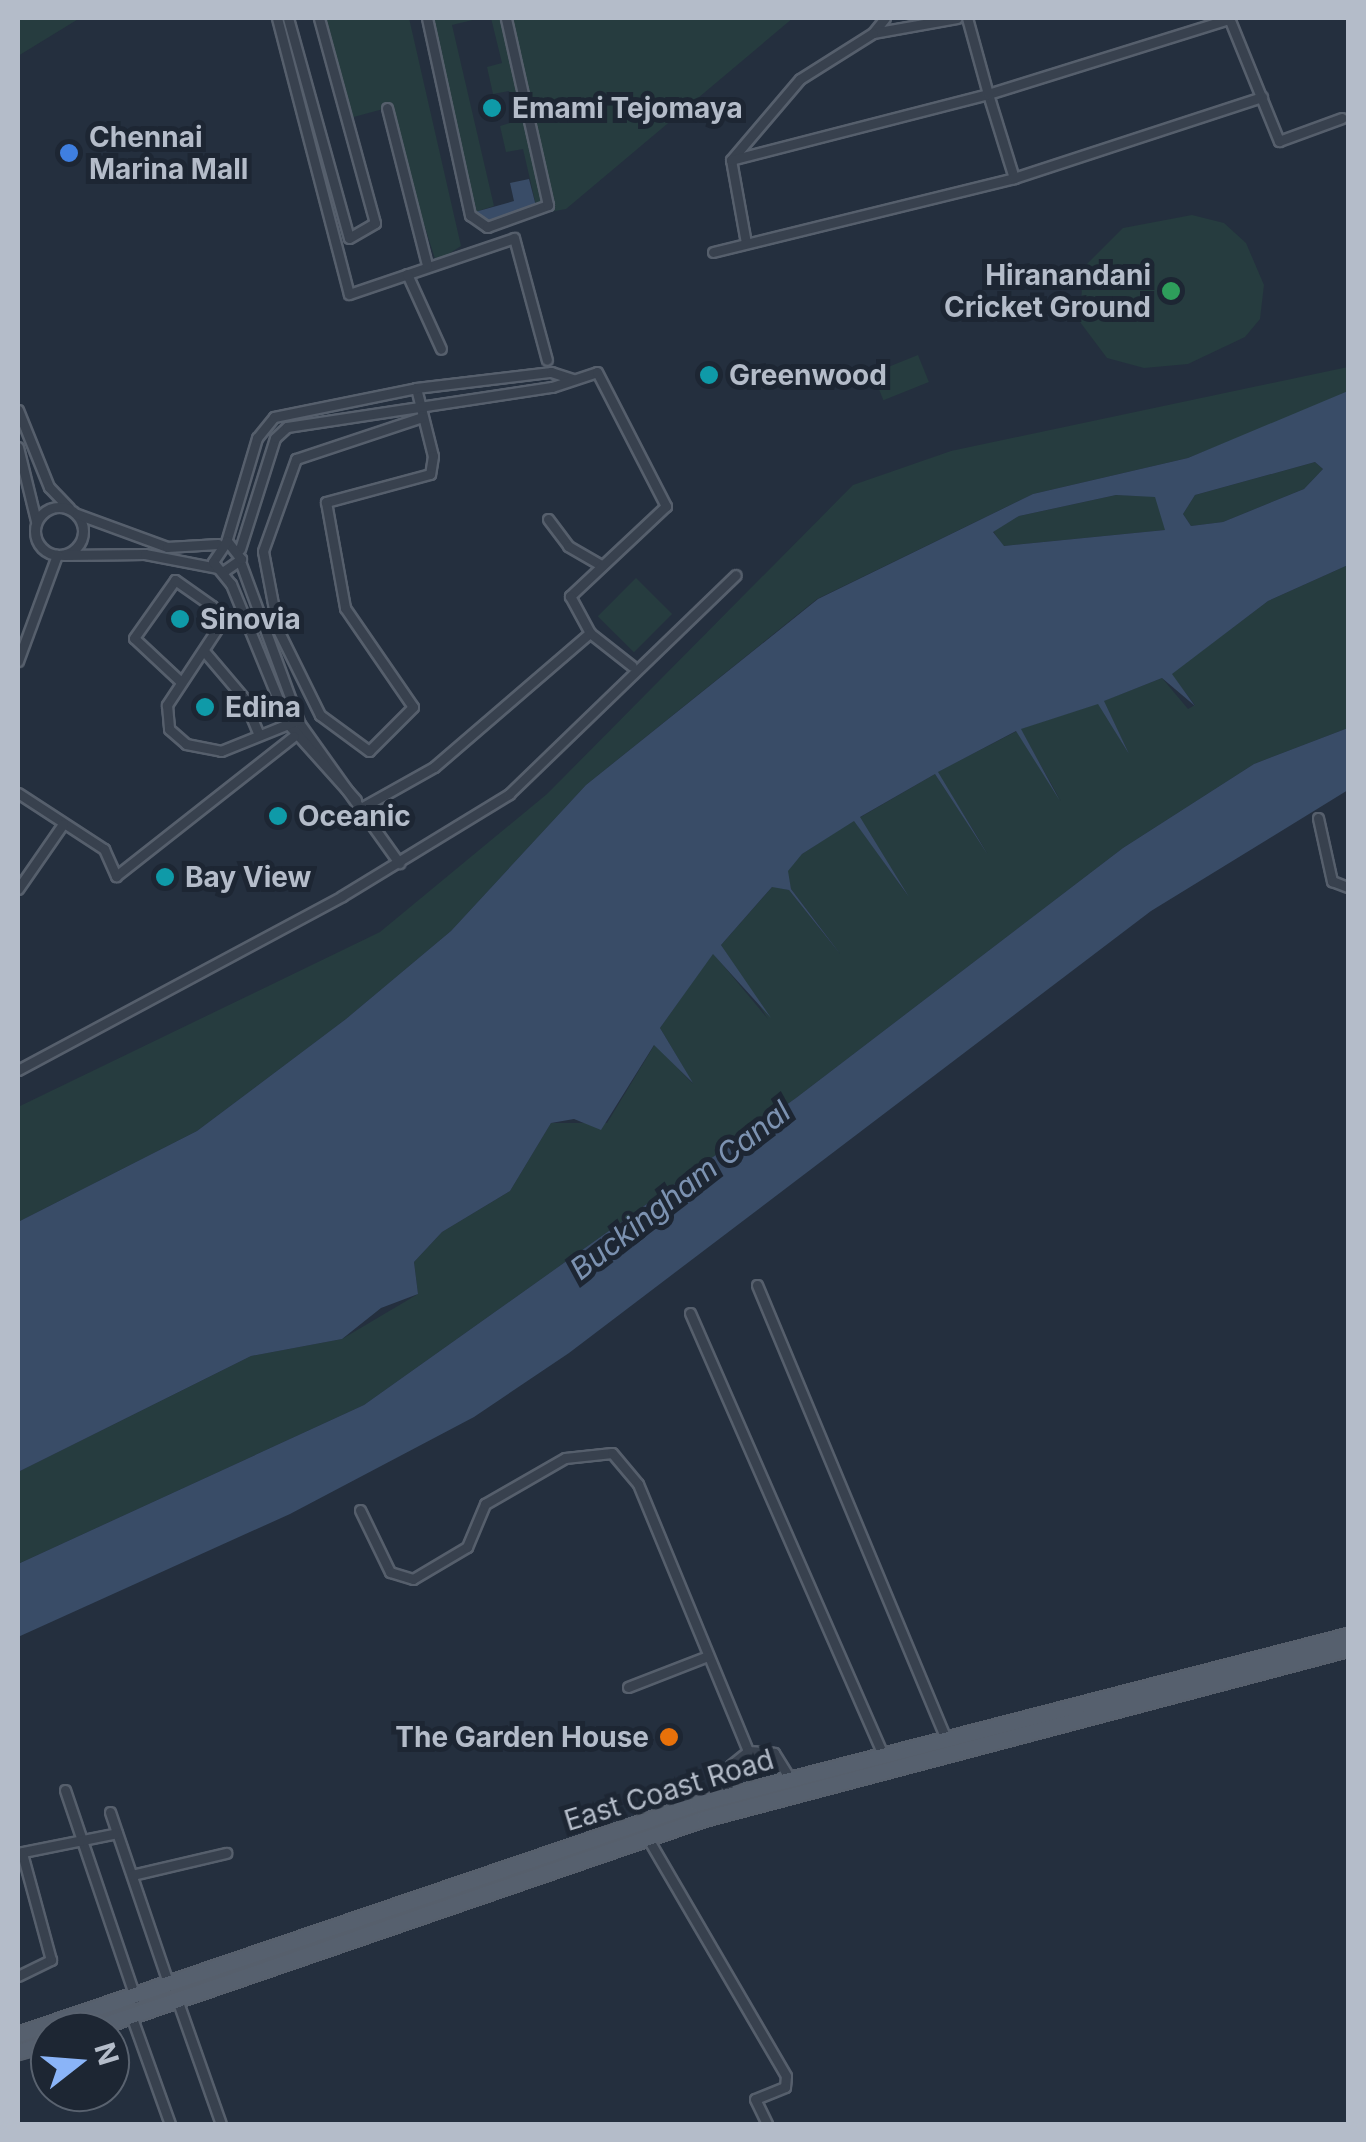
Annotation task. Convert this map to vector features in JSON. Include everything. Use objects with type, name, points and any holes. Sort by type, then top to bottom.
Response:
[{"type":"main road","name":"East Coast Road","points":[[132,2018],[174,1996],[726,1796],[1348,1636]]},
{"type":"main road","name":"East Coast Road","points":[[18,2035],[136,2000],[174,1996],[647,1837],[1348,1650]]},
{"type":"street","points":[[277,18],[347,292],[517,239],[547,360]]},
{"type":"street","points":[[288,18],[350,238],[375,223],[318,18]]},
{"type":"street","points":[[427,18],[470,215],[486,226],[548,205],[506,18]]},
{"type":"street","points":[[731,160],[800,79],[873,33],[885,18]]},
{"type":"street","points":[[873,33],[957,18]]},
{"type":"street","points":[[967,18],[1014,178]]},
{"type":"street","points":[[731,160],[988,94],[1229,18],[1279,141],[1342,118]]},
{"type":"street","points":[[713,252],[1014,178],[1262,97]]},
{"type":"street","points":[[387,108],[427,265]]},
{"type":"street","points":[[731,160],[746,243]]},
{"type":"street","points":[[406,274],[441,349]]},
{"type":"street","points":[[358,804],[294,736],[221,570],[222,543],[261,429],[274,417],[416,388],[551,372],[572,379]]},
{"type":"street","points":[[221,570],[240,554],[279,431],[417,402],[597,372],[666,506],[570,596],[590,633],[632,666]]},
{"type":"street","points":[[416,388],[417,402],[422,417],[430,474],[326,502],[345,608],[413,706],[369,751],[320,715],[278,630],[263,551],[296,459],[422,417]]},
{"type":"street","points":[[18,410],[50,487],[73,512],[83,536],[61,555],[18,661]]},
{"type":"street","points":[[18,447],[38,543],[61,555],[145,554],[221,570]]},
{"type":"street","points":[[239,498],[254,505]]},
{"type":"street","points":[[36,524],[52,508],[73,512],[152,544],[222,543],[240,554],[298,720],[398,863]]},
{"type":"street","points":[[548,519],[568,546],[602,566]]},
{"type":"street","points":[[18,1070],[398,863],[509,794],[736,575]]},
{"type":"street","points":[[180,682],[134,638],[166,584],[190,583],[212,606],[218,631],[180,682],[165,717],[186,744],[221,751],[298,720]]},
{"type":"street","points":[[358,804],[434,767],[590,633]]},
{"type":"street","points":[[204,651],[243,697],[259,736]]},
{"type":"street","points":[[18,793],[104,849],[116,876],[294,736]]},
{"type":"street","points":[[1318,818],[1332,881],[1348,887]]},
{"type":"street","points":[[18,889],[63,824]]},
{"type":"street","points":[[757,1285],[946,1738]]},
{"type":"street","points":[[690,1312],[883,1754]]},
{"type":"street","points":[[360,1510],[390,1572],[414,1579],[467,1546],[485,1504],[565,1458],[612,1454],[638,1484],[748,1752]]},
{"type":"street","points":[[628,1688],[708,1656]]},
{"type":"street","points":[[726,1796],[731,1765],[748,1752],[774,1753],[790,1779]]},
{"type":"street","points":[[65,1790],[136,2000]]},
{"type":"street","points":[[110,1812],[221,2124]]},
{"type":"street","points":[[18,1976],[51,1960],[20,1853],[118,1833]]},
{"type":"street","points":[[647,1837],[786,2076],[785,2087],[755,2099],[766,2124]]},
{"type":"street","points":[[132,1875],[226,1854]]},
{"type":"street","points":[[132,2018],[170,2124]]},
{"type":"green space","points":[[18,18],[80,18],[18,56]]},
{"type":"green space","points":[[323,18],[409,18],[461,246],[436,262],[387,108],[350,118]]},
{"type":"green space","points":[[433,18],[481,18],[452,25],[494,206],[475,212]]},
{"type":"green space","points":[[491,18],[793,18],[566,209],[538,214],[523,149],[506,152],[500,126],[516,121],[509,91],[493,94],[487,67],[502,63]]},
{"type":"green space","name":"Hiranandani Cricket Ground","points":[[1192,215],[1224,223],[1246,243],[1264,285],[1260,319],[1245,337],[1188,364],[1144,368],[1107,358],[1080,322],[1083,268],[1123,228]]},
{"type":"green space","points":[[918,355],[929,382],[883,400],[873,373]]},
{"type":"green space","points":[[1348,367],[1348,391],[1307,410],[1188,458],[1033,494],[817,599],[586,785],[451,931],[346,1019],[197,1131],[18,1222],[18,1107],[380,932],[547,794],[853,485],[951,451]]},
{"type":"green space","points":[[1315,462],[1323,469],[1304,489],[1223,522],[1191,526],[1183,514],[1195,495]]},
{"type":"green space","points":[[1116,495],[1155,496],[1165,506],[1165,530],[1003,546],[993,531],[1019,516]]},
{"type":"green space","points":[[1348,565],[1348,728],[1254,764],[1123,848],[796,1098],[364,1405],[18,1564],[18,1472],[251,1356],[342,1339],[418,1294],[414,1262],[442,1232],[510,1191],[551,1123],[607,1123],[655,1044],[693,1084],[660,1028],[713,953],[768,1019],[721,945],[773,886],[789,890],[841,955],[791,889],[787,871],[802,854],[854,820],[908,896],[859,818],[935,774],[988,854],[937,772],[1017,731],[1061,801],[1020,729],[1099,703],[1129,754],[1103,701],[1162,678],[1188,709],[1195,705],[1171,674],[1268,601]]},
{"type":"green space","points":[[636,578],[672,614],[634,652],[598,616]]},
{"type":"water","points":[[529,179],[538,214],[479,225],[475,212],[514,201],[510,183]]},
{"type":"water","points":[[1348,391],[1348,565],[1268,601],[1172,674],[1195,706],[1162,678],[1104,701],[1129,754],[1098,704],[1021,729],[1060,801],[1016,731],[938,772],[988,855],[935,774],[860,817],[909,897],[854,821],[802,854],[788,871],[791,889],[841,955],[789,890],[772,887],[721,945],[771,1018],[713,954],[660,1028],[693,1083],[654,1045],[601,1130],[574,1119],[551,1123],[510,1191],[442,1232],[414,1262],[418,1294],[381,1308],[342,1339],[251,1356],[18,1472],[18,1222],[197,1131],[346,1019],[451,931],[586,785],[818,599],[1033,494],[1188,458]],"holes":[[[1315,462],[1323,469],[1304,489],[1223,522],[1191,526],[1183,514],[1195,495]],[[1116,495],[1155,497],[1165,530],[1004,546],[993,532],[1019,516]]]},
{"type":"water","name":"Buckingham Canal","points":[[1348,728],[1348,790],[1151,911],[569,1353],[474,1417],[290,1514],[18,1637],[18,1564],[364,1405],[796,1098],[1123,848],[1254,764]]},
{"type":"place","name":"Emami Tejomaya","points":[[492,108]]},
{"type":"place","name":"Chennai Marina Mall","points":[[69,153]]},
{"type":"place","name":"Hiranandani Cricket Ground","points":[[1171,291]]},
{"type":"place","name":"Greenwood","points":[[709,375]]},
{"type":"place","name":"Sinovia","points":[[180,619]]},
{"type":"place","name":"Edina","points":[[205,707]]},
{"type":"place","name":"Oceanic","points":[[278,816]]},
{"type":"place","name":"Bay View","points":[[165,877]]},
{"type":"place","name":"The Garden House","points":[[669,1737]]}]
